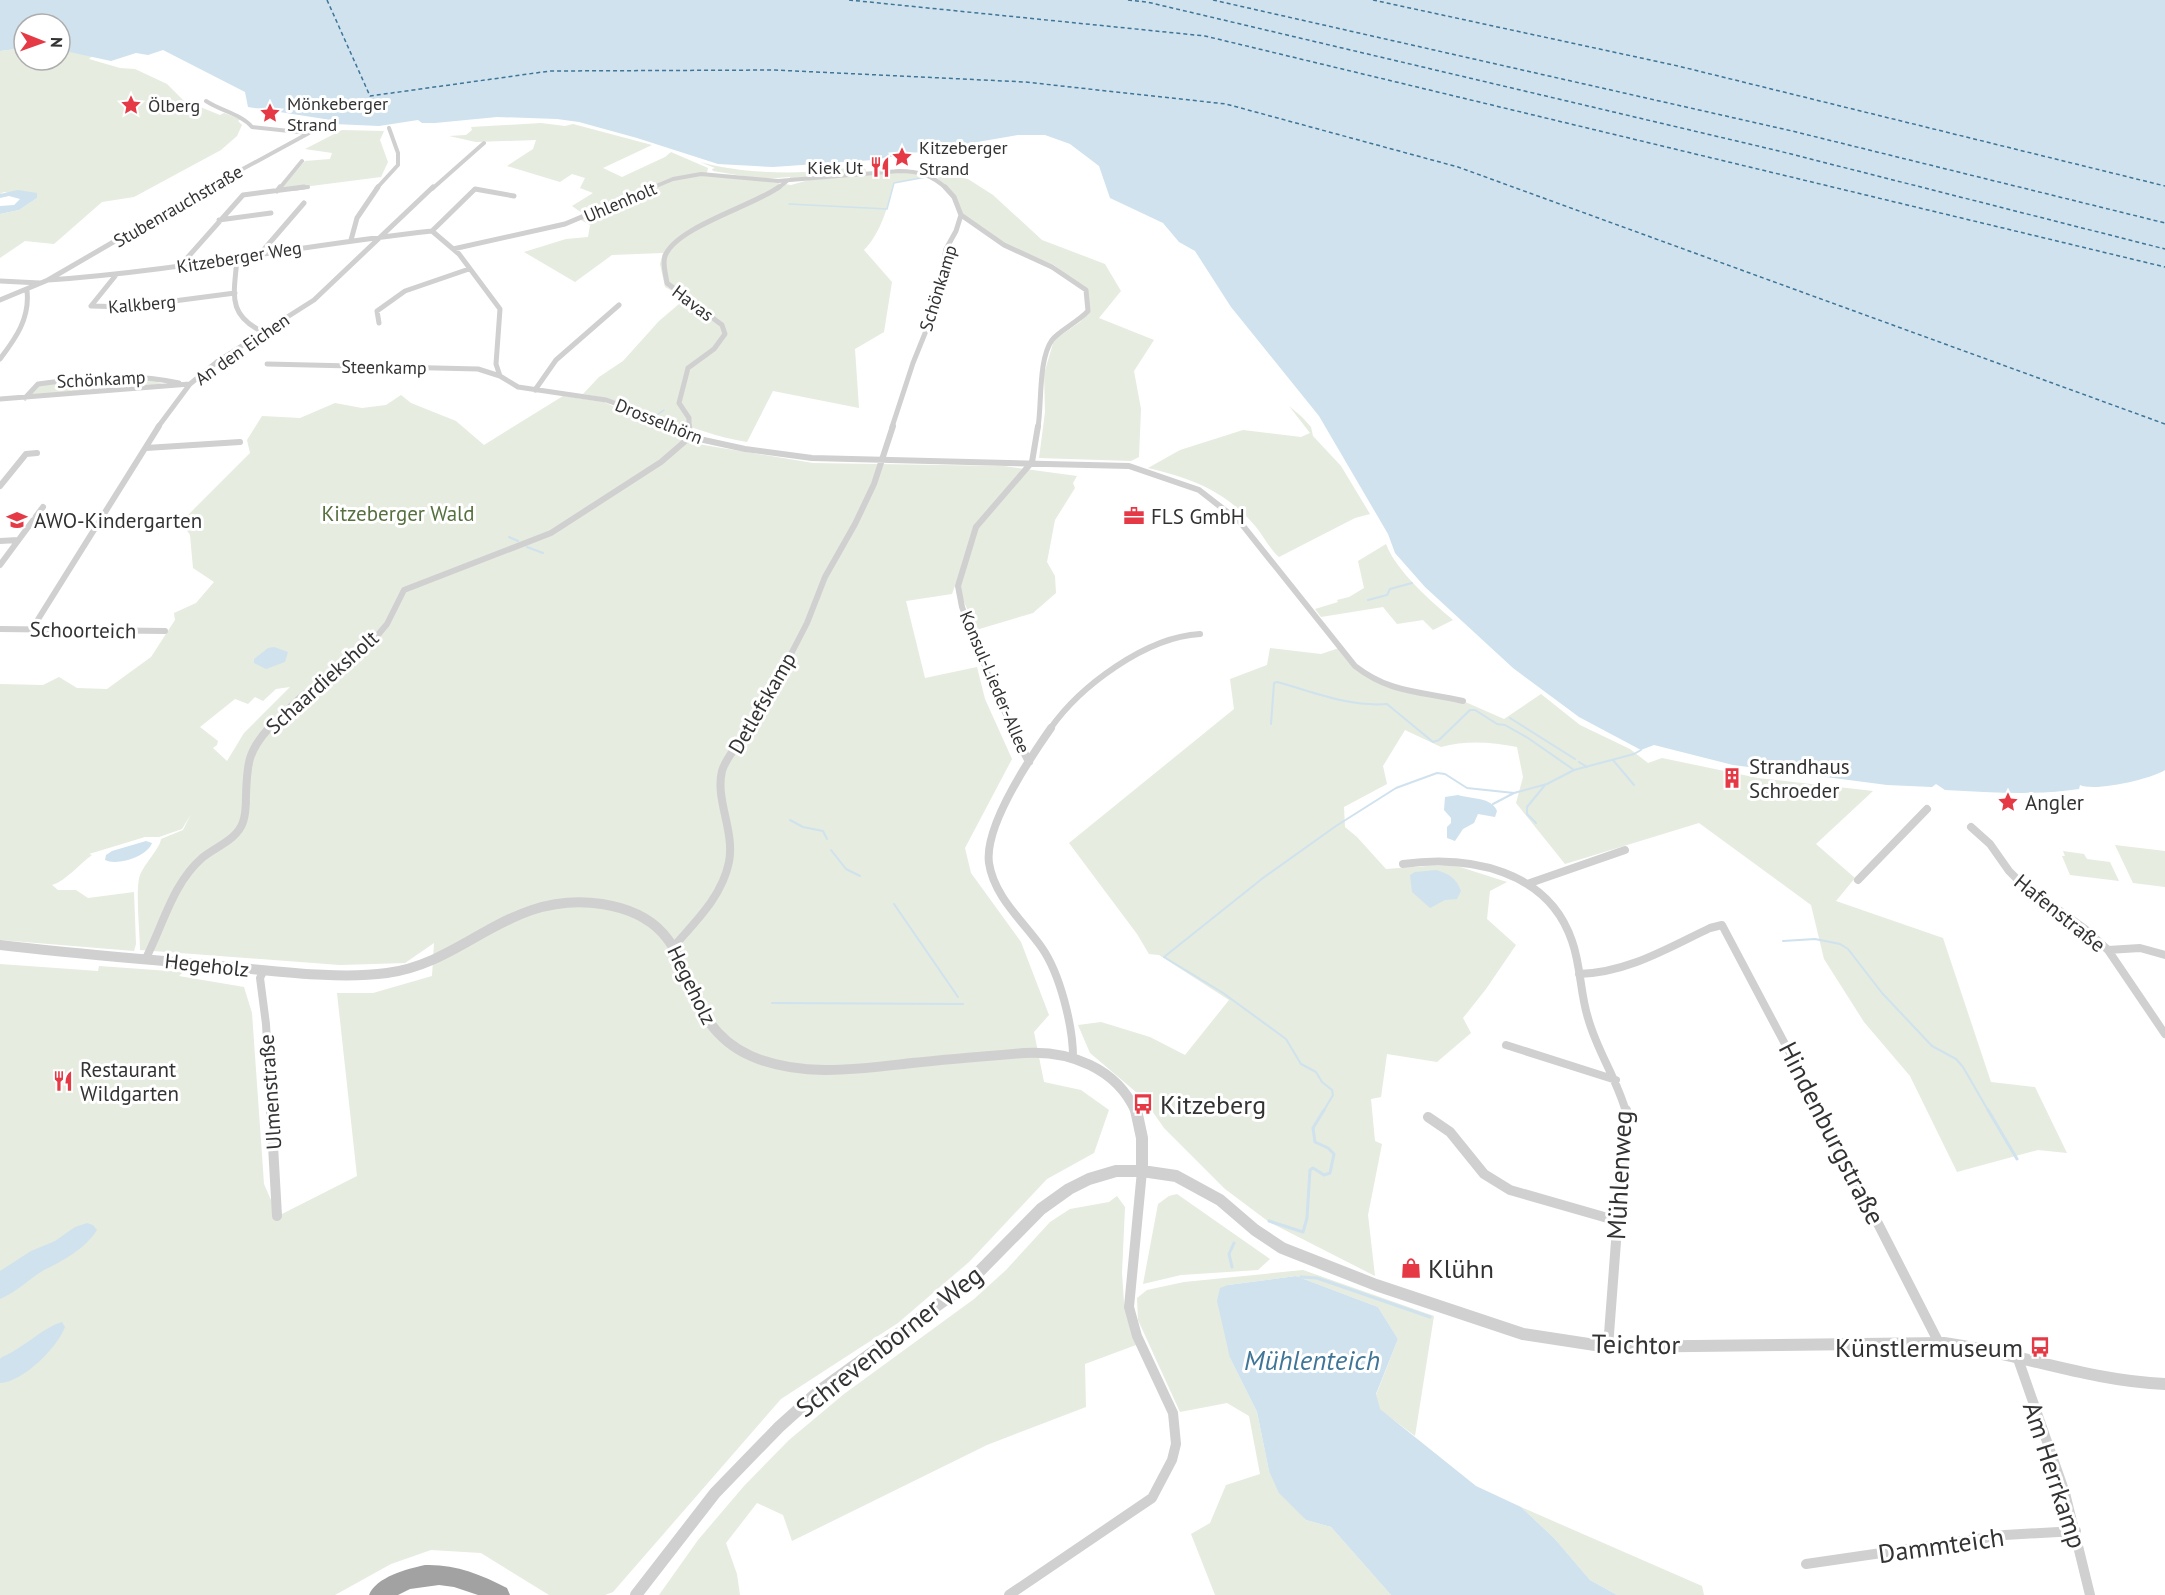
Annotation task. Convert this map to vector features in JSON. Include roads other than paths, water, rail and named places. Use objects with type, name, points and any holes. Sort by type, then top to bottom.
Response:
[{"type":"highway","points":[[379,1595],[389,1588],[425,1573],[459,1577],[500,1595]]},
{"type":"street","name":"Stubenrauchstraße","points":[[0,300],[42,284],[235,172],[309,133],[252,127],[245,119],[220,110],[206,101]]},
{"type":"street","points":[[351,240],[353,222],[370,196],[398,165],[398,153],[389,128]]},
{"type":"street","name":"An den Eichen","points":[[32,629],[165,416],[190,384],[218,361],[314,300],[456,166],[484,143]]},
{"type":"street","points":[[277,191],[302,161]]},
{"type":"street","name":"Uhlenholt","points":[[453,249],[565,224],[691,173],[708,172],[758,180],[788,180],[911,171],[934,177],[952,193],[961,215]]},
{"type":"street","name":"Havas","points":[[690,437],[689,418],[679,403],[688,369],[714,349],[725,334],[722,325],[667,283],[664,265],[666,254],[676,243],[709,221],[768,194],[788,180]]},
{"type":"street","points":[[180,266],[243,195],[308,187]]},
{"type":"street","points":[[431,231],[475,189],[514,196]]},
{"type":"street","points":[[260,254],[304,203]]},
{"type":"street","points":[[219,220],[271,213]]},
{"type":"street","points":[[961,215],[1004,245],[1052,267],[1086,290],[1088,311],[1078,322],[1052,340],[1041,375],[1040,413],[1032,462]]},
{"type":"street","name":"Schönkamp","points":[[882,461],[913,363],[934,311],[946,249],[956,231],[961,215]]},
{"type":"street","points":[[431,231],[438,233],[453,249],[500,309],[496,364],[500,376]]},
{"type":"street","name":"Kitzeberger Weg","points":[[48,280],[180,266],[351,240],[431,231]]},
{"type":"street","points":[[237,257],[233,306],[239,316],[255,329],[263,332]]},
{"type":"street","points":[[379,323],[376,311],[405,291],[469,269]]},
{"type":"street","name":"Kalkberg","points":[[116,274],[91,306],[128,307],[235,293]]},
{"type":"street","points":[[0,281],[42,284]]},
{"type":"street","points":[[0,359],[21,329],[26,316],[27,291]]},
{"type":"street","points":[[535,390],[556,360],[619,304]]},
{"type":"street","name":"Steenkamp","points":[[267,364],[478,369],[500,376]]},
{"type":"street","points":[[478,369],[496,364]]},
{"type":"street","name":"Schönkamp","points":[[25,398],[38,384],[88,378],[158,376],[183,384]]},
{"type":"street","name":"Drosselhörn","points":[[500,376],[518,387],[606,400],[680,426],[690,437],[745,449],[812,458],[1129,466],[1199,490],[1240,522],[1355,666],[1369,677],[1394,689],[1434,694],[1463,701]]},
{"type":"street","name":"Schönkamp","points":[[0,399],[190,384]]},
{"type":"street","name":"Schaardieksholt","points":[[146,958],[155,943],[175,890],[198,861],[237,832],[244,823],[251,749],[266,730],[314,686],[357,656],[379,635],[404,590],[551,534],[661,462],[690,437]]},
{"type":"street","points":[[146,448],[240,442]]},
{"type":"street","points":[[0,486],[26,454],[37,453]]},
{"type":"street","name":"Detlefskamp","points":[[675,945],[714,901],[729,862],[730,836],[722,796],[722,770],[773,689],[807,623],[825,577],[855,524],[882,461]]},
{"type":"street","name":"Konsul-Lieder-Allee","points":[[1029,762],[994,692],[962,607],[958,586],[976,527],[1032,462]]},
{"type":"street","points":[[0,565],[43,507]]},
{"type":"street","points":[[0,541],[18,540]]},
{"type":"street","name":"Schoorteich","points":[[0,629],[165,631]]},
{"type":"street","points":[[1073,1057],[1073,1046],[1050,960],[994,885],[988,861],[988,848],[996,822],[1029,762],[1064,709],[1116,668],[1153,647],[1184,634],[1200,634]]},
{"type":"street","points":[[1858,880],[1927,809]]},
{"type":"street","name":"Hafenstraße","points":[[1971,827],[1990,844],[2009,871],[2020,882],[2085,929],[2108,950],[2165,1034]]},
{"type":"street","points":[[1403,864],[1426,861],[1457,862],[1499,872],[1530,883],[1625,850]]},
{"type":"street","name":"Mühlenweg","points":[[1530,883],[1559,915],[1572,940],[1589,1025],[1623,1094],[1627,1114],[1608,1347]]},
{"type":"street","name":"Hegeholz","points":[[0,945],[264,970],[355,975],[399,971],[437,958],[502,921],[536,909],[565,904],[591,903],[614,906],[634,913],[660,929],[675,945],[696,1002],[706,1020],[723,1040],[736,1049],[772,1064],[827,1070],[1029,1052],[1054,1053],[1073,1057],[1107,1076],[1135,1107],[1143,1147],[1142,1171]]},
{"type":"street","name":"Hindenburgstraße","points":[[1580,974],[1592,975],[1635,962],[1710,928],[1722,925],[1779,1030],[1939,1343]]},
{"type":"street","points":[[2108,950],[2140,948],[2165,955]]},
{"type":"street","name":"Ulmenstraße","points":[[264,970],[260,978],[266,1024],[277,1216]]},
{"type":"street","points":[[1506,1045],[1616,1080]]},
{"type":"street","points":[[1428,1117],[1450,1132],[1484,1174],[1510,1190],[1618,1221]]},
{"type":"street","points":[[1009,1595],[1152,1498],[1169,1474],[1175,1455],[1177,1425],[1134,1330],[1130,1309],[1135,1216],[1142,1171]]},
{"type":"street","name":"Teichtor","points":[[1142,1171],[1176,1176],[1196,1185],[1220,1200],[1282,1248],[1376,1285],[1523,1334],[1608,1347],[1939,1343],[1984,1348],[2100,1376],[2140,1383],[2165,1384]]},
{"type":"street","name":"Schrevenborner Weg","points":[[636,1595],[666,1553],[721,1486],[779,1426],[819,1391],[967,1284],[987,1266],[1024,1224],[1069,1189],[1102,1174],[1142,1171]]},
{"type":"street","name":"Am Herrkamp","points":[[2017,1356],[2066,1493],[2090,1595]]},
{"type":"street","name":"Dammteich","points":[[1806,1563],[2004,1535],[2076,1531]]},
{"type":"water","points":[[0,0],[2165,0],[2165,770],[2123,784],[2098,787],[2080,785],[2079,789],[2045,792],[1945,790],[1936,784],[1932,787],[1887,785],[1733,765],[1654,745],[1641,750],[1579,717],[1513,668],[1425,587],[1395,553],[1388,534],[1319,416],[1231,307],[1195,251],[1179,242],[1163,223],[1110,198],[1099,166],[1070,144],[1045,135],[1018,135],[873,160],[773,167],[718,164],[637,138],[579,122],[557,119],[497,117],[435,123],[422,123],[418,120],[379,126],[334,124],[331,120],[248,107],[245,92],[163,50],[148,55],[136,53],[111,61],[72,53],[72,12],[12,12],[12,50],[0,51]]},
{"type":"water","points":[[18,190],[37,193],[37,198],[19,210],[0,214],[0,206],[14,205],[20,199],[9,196],[0,198],[0,194]]},
{"type":"water","points":[[274,647],[288,652],[285,662],[266,669],[254,663],[254,659],[268,648]]},
{"type":"water","points":[[1458,795],[1491,803],[1497,811],[1495,817],[1478,814],[1474,823],[1463,829],[1455,841],[1447,838],[1447,827],[1451,823],[1451,818],[1444,810],[1445,797]]},
{"type":"water","points":[[146,841],[152,843],[138,856],[117,862],[105,860],[106,855],[112,851]]},
{"type":"water","points":[[1436,870],[1452,877],[1461,891],[1457,899],[1445,900],[1430,908],[1412,892],[1410,875],[1415,872]]},
{"type":"water","points":[[87,1223],[93,1225],[97,1230],[80,1248],[0,1299],[0,1271],[31,1251]]},
{"type":"water","name":"Mühlenteich","points":[[1296,1276],[1378,1307],[1398,1339],[1376,1394],[1380,1409],[1476,1486],[1521,1507],[1555,1539],[1590,1580],[1617,1595],[1391,1595],[1331,1527],[1306,1520],[1279,1493],[1269,1471],[1257,1412],[1230,1358],[1217,1301],[1220,1288],[1228,1285]]},
{"type":"water","points":[[62,1322],[65,1327],[47,1354],[19,1377],[0,1383],[0,1359],[2,1357]]},
{"type":"waterway","points":[[789,204],[887,209],[894,183],[926,177]]},
{"type":"waterway","points":[[657,415],[664,410]]},
{"type":"waterway","points":[[645,422],[651,418]]},
{"type":"waterway","points":[[509,537],[518,541]]},
{"type":"waterway","points":[[527,547],[543,553]]},
{"type":"waterway","points":[[1368,600],[1387,595],[1390,589],[1412,583]]},
{"type":"waterway","points":[[1271,724],[1274,683],[1277,682],[1345,701],[1387,704],[1433,742],[1439,740],[1470,710],[1475,710],[1497,724],[1505,725],[1528,738],[1574,770]]},
{"type":"waterway","points":[[1510,718],[1575,759]]},
{"type":"waterway","points":[[1586,767],[1641,750]]},
{"type":"waterway","points":[[1613,760],[1634,785]]},
{"type":"waterway","points":[[1579,762],[1586,767]]},
{"type":"waterway","points":[[1574,770],[1586,767]]},
{"type":"waterway","points":[[1514,793],[1547,784],[1574,770]]},
{"type":"waterway","points":[[1323,1112],[1333,1095],[1332,1090],[1322,1082],[1316,1072],[1301,1064],[1286,1039],[1223,993],[1164,957],[1263,878],[1336,826],[1396,788],[1437,773],[1445,774],[1467,788],[1514,793]]},
{"type":"waterway","points":[[1536,823],[1527,814],[1527,807],[1545,785]]},
{"type":"waterway","points":[[1493,804],[1514,793]]},
{"type":"waterway","points":[[790,820],[803,827],[823,831],[827,839]]},
{"type":"waterway","points":[[831,850],[846,869],[860,876]]},
{"type":"waterway","points":[[894,904],[958,997]]},
{"type":"waterway","points":[[1783,941],[1815,939],[1840,944],[1848,949],[1882,993],[1932,1046],[1956,1059],[1963,1067],[1989,1112]]},
{"type":"waterway","points":[[772,1003],[963,1004]]},
{"type":"waterway","points":[[1269,1221],[1303,1232],[1307,1218],[1310,1170],[1313,1168],[1324,1175],[1330,1173],[1334,1154],[1328,1148],[1315,1142],[1313,1128],[1324,1110]]},
{"type":"waterway","points":[[1988,1110],[2017,1159]]},
{"type":"waterway","points":[[1232,1267],[1229,1254],[1234,1243]]},
{"type":"waterway","points":[[1301,1277],[1317,1278],[1430,1317]]},
{"type":"place","name":"Ölberg","points":[[131,105]]},
{"type":"place","name":"Mönkeberger Strand","points":[[270,113]]},
{"type":"place","name":"Kitzeberger Strand","points":[[902,157]]},
{"type":"place","name":"Kiek Ut","points":[[880,167]]},
{"type":"place","name":"FLS GmbH","points":[[1134,516]]},
{"type":"place","name":"AWO-Kindergarten","points":[[17,520]]},
{"type":"place","name":"Strandhaus Schroeder","points":[[1732,778]]},
{"type":"place","name":"Angler","points":[[2008,802]]},
{"type":"place","name":"Restaurant Wildgarten","points":[[63,1081]]},
{"type":"place","name":"Kitzeberg","points":[[1143,1104]]},
{"type":"place","name":"Klühn","points":[[1411,1268]]},
{"type":"place","name":"Künstlermuseum","points":[[2040,1347]]},
{"type":"park label","name":"Kitzeberger Wald","points":[[398,513]]}]
